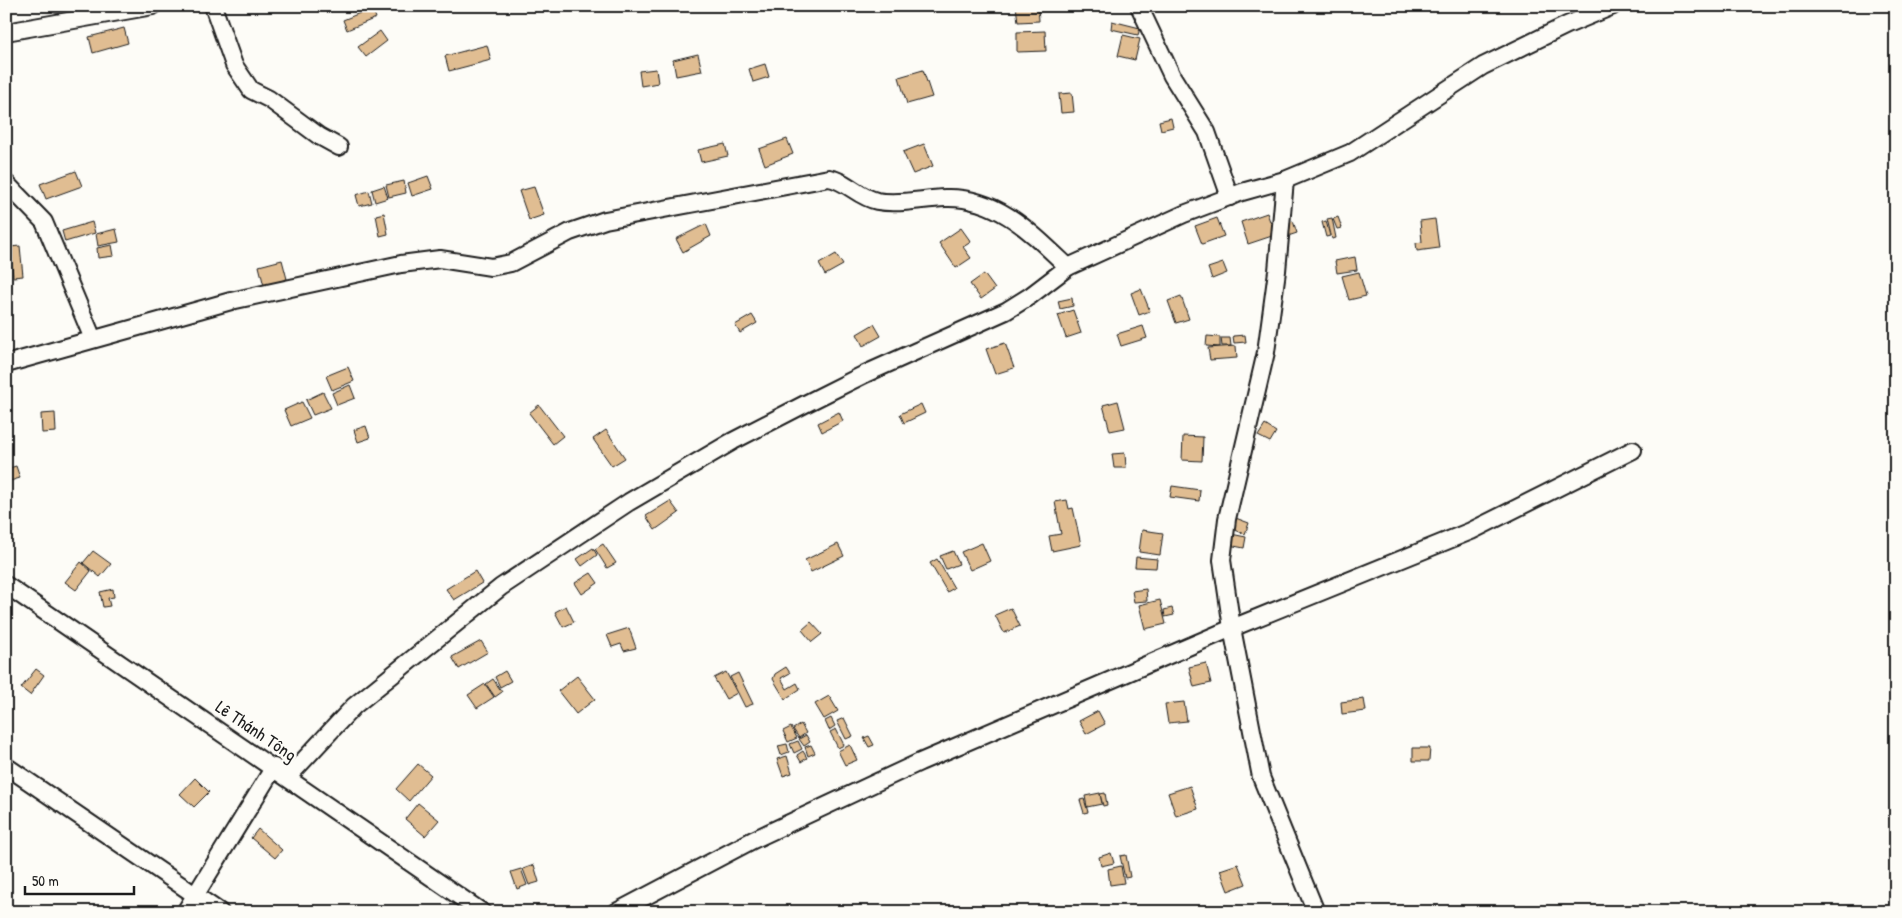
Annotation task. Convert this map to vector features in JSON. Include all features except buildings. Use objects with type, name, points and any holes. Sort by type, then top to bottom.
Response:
[{"type":"street","points":[[6,32],[153,6]]},
{"type":"street","points":[[213,6],[234,65],[251,90],[269,99],[320,136],[339,147]]},
{"type":"street","points":[[1139,6],[1172,76],[1208,132],[1230,197]]},
{"type":"street","points":[[288,777],[354,706],[486,600],[629,502],[733,441],[865,374],[1006,311],[1030,296],[1068,267],[1118,242],[1230,197],[1284,180],[1350,153],[1483,66],[1567,25],[1614,6]]},
{"type":"street","points":[[6,364],[231,301],[401,264],[440,259],[491,267],[501,266],[511,263],[570,232],[605,220],[829,178],[839,181],[858,195],[876,201],[890,203],[961,198],[978,201],[997,210],[1034,234],[1068,267]]},
{"type":"street","points":[[1284,180],[1277,270],[1266,352],[1223,538],[1222,560],[1232,628],[1261,777],[1316,912]]},
{"type":"street","points":[[6,184],[44,222],[94,339]]},
{"type":"street","points":[[616,912],[753,840],[911,766],[1232,628],[1471,531],[1633,450]]},
{"type":"street","name":"Lê Thánh Tông","points":[[6,586],[274,767],[482,912]]},
{"type":"street","points":[[6,766],[220,912]]},
{"type":"street","points":[[185,912],[274,767]]}]
